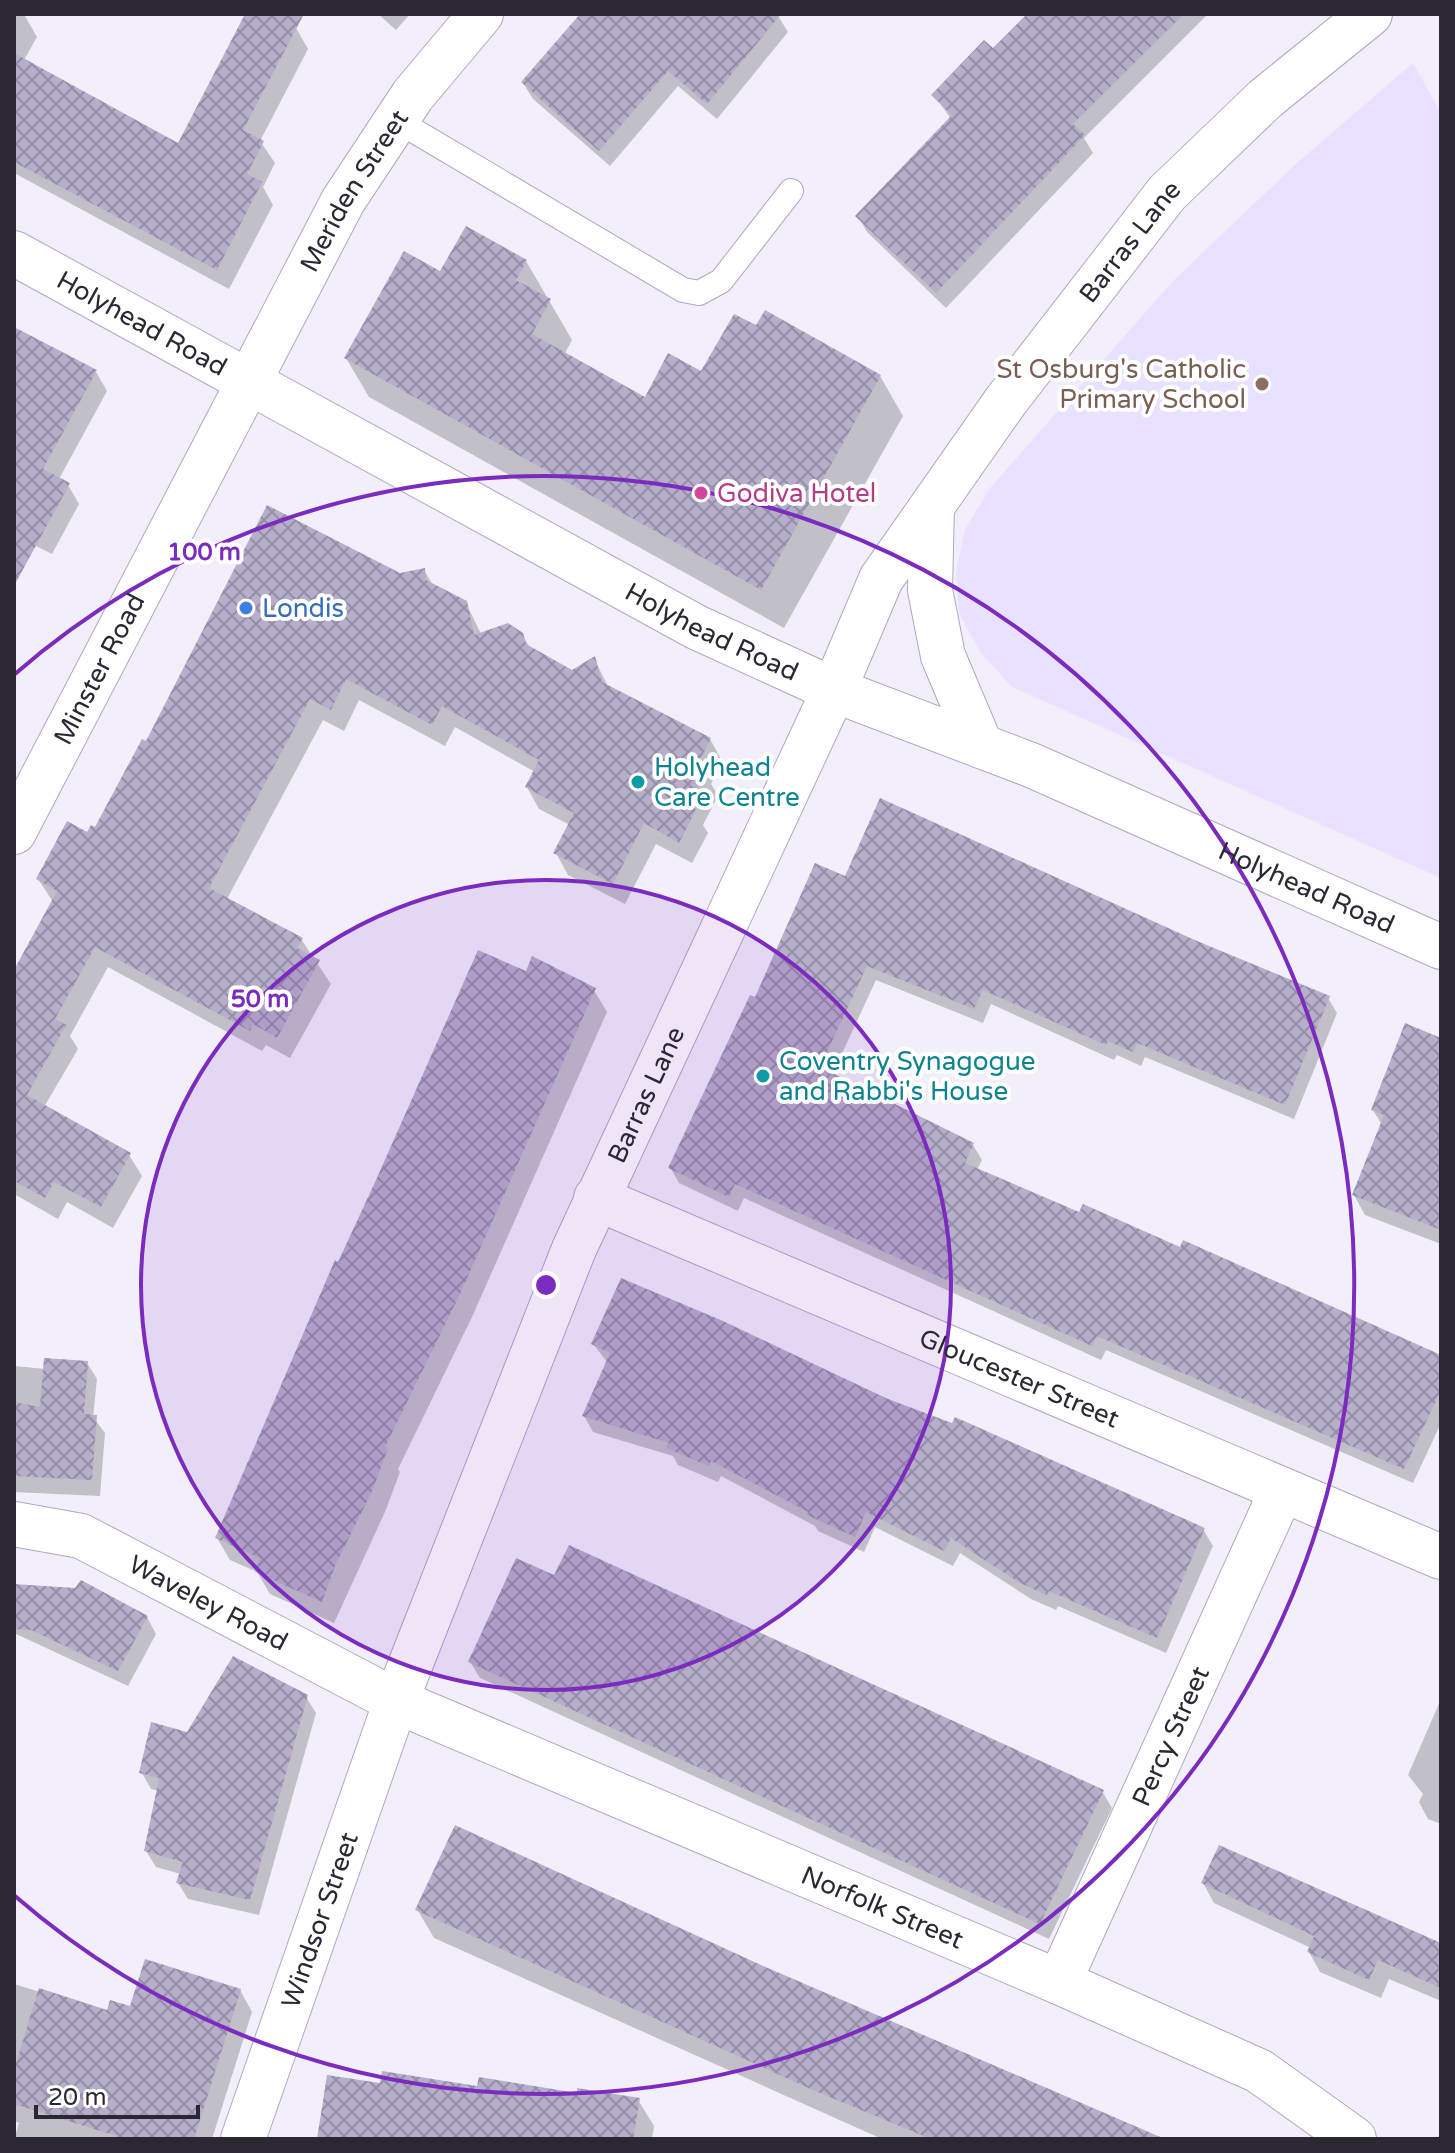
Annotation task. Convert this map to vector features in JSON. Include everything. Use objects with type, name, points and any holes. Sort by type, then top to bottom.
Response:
[{"type":"main road","name":"Meriden Street","points":[[250,380],[343,201],[396,120],[481,14]]},
{"type":"main road","name":"Barras Lane","points":[[396,1701],[596,1198],[834,690],[881,579],[1005,402],[1167,193],[1265,99],[1370,14]]},
{"type":"main road","name":"Holyhead Road","points":[[14,253],[696,627],[834,690],[981,746],[1441,947]]},
{"type":"main road","name":"Minster Road","points":[[14,832],[231,411],[250,380]]},
{"type":"main road","points":[[932,507],[930,590],[943,656],[981,746]]},
{"type":"main road","name":"Gloucester Street","points":[[596,1198],[1441,1557]]},
{"type":"main road","name":"Percy Street","points":[[1059,1982],[1282,1490]]},
{"type":"main road","name":"Waveley Road","points":[[14,1524],[81,1536],[396,1701]]},
{"type":"main road","name":"Norfolk Street","points":[[396,1701],[1059,1982],[1259,2071],[1332,2133]]},
{"type":"main road","name":"Windsor Street","points":[[243,2139],[396,1701]]},
{"type":"lane","points":[[396,120],[683,290],[699,293],[721,281],[791,191]]},
{"type":"shaded area","name":"St Osburg's Catholic Primary School","points":[[1413,63],[1441,113],[1441,878],[1012,687],[981,653],[959,614],[956,571],[965,530],[990,488],[1174,280],[1298,162]]},
{"type":"building","points":[[245,14],[304,14],[243,130],[264,141],[247,174],[262,182],[217,270],[14,162],[14,53],[178,143]]},
{"type":"building","points":[[580,14],[781,14],[707,104],[668,71],[599,151],[521,82]]},
{"type":"building","points":[[1027,14],[1184,14],[1073,124],[1085,135],[936,293],[855,216],[952,115],[931,95],[984,40],[993,48]]},
{"type":"building","name":"Godiva Hotel","points":[[466,226],[527,260],[516,280],[551,299],[532,334],[645,397],[668,353],[701,371],[734,314],[756,325],[765,310],[881,375],[761,590],[344,358],[404,251],[440,271]]},
{"type":"building","points":[[14,327],[97,370],[43,469],[70,483],[14,586]]},
{"type":"building","points":[[267,505],[400,573],[425,568],[426,580],[467,601],[474,635],[508,623],[523,633],[526,644],[572,670],[595,656],[602,682],[711,738],[696,768],[706,773],[691,802],[696,810],[679,843],[644,823],[613,884],[553,853],[574,813],[525,787],[539,760],[442,706],[432,725],[346,679],[331,710],[310,699],[209,888],[303,938],[297,948],[320,960],[277,1038],[253,1024],[250,1031],[95,947],[55,1019],[66,1025],[27,1095],[131,1153],[101,1207],[54,1182],[45,1198],[14,1181],[14,970],[57,891],[36,879],[67,821],[87,832],[91,825],[95,827],[142,739],[146,741]]},
{"type":"building","points":[[880,798],[1197,941],[1330,996],[1285,1105],[1137,1043],[1133,1052],[1108,1041],[1106,1045],[983,990],[974,1009],[867,966],[820,1067],[974,1143],[965,1163],[1079,1212],[1083,1204],[1180,1247],[1183,1240],[1441,1355],[1441,1390],[1404,1469],[1097,1336],[1092,1346],[735,1184],[729,1197],[668,1168],[750,995],[755,997],[815,863],[845,876]]},
{"type":"building","points":[[478,950],[526,971],[532,956],[596,988],[460,1294],[385,1447],[388,1448],[373,1489],[335,1566],[322,1602],[255,1572],[260,1558],[215,1538],[335,1260],[338,1262],[376,1180]]},
{"type":"building","points":[[1405,1023],[1441,1038],[1441,1230],[1352,1195],[1384,1115],[1371,1110]]},
{"type":"building","points":[[621,1278],[723,1321],[888,1399],[952,1423],[955,1417],[1205,1528],[1157,1638],[1049,1591],[1047,1595],[1020,1583],[951,1538],[944,1551],[866,1512],[855,1537],[807,1515],[808,1512],[711,1461],[709,1466],[666,1448],[669,1443],[582,1416],[610,1353],[591,1344]]},
{"type":"building","points":[[44,1358],[88,1361],[84,1414],[97,1415],[92,1480],[14,1476],[14,1402],[40,1407]]},
{"type":"building","points":[[569,1545],[1104,1790],[1040,1924],[468,1662],[516,1558],[554,1575]]},
{"type":"building","points":[[81,1580],[148,1616],[118,1671],[31,1630],[14,1629],[14,1584],[75,1588]]},
{"type":"building","points":[[233,1656],[308,1695],[250,1900],[176,1883],[183,1862],[144,1851],[159,1778],[139,1773],[151,1722],[187,1732]]},
{"type":"building","points":[[455,1825],[761,1965],[1165,2139],[931,2139],[813,2090],[415,1910]]},
{"type":"building","points":[[1219,1845],[1441,1943],[1441,1988],[1378,1960],[1369,1980],[1307,1952],[1314,1936],[1201,1883]]},
{"type":"building","points":[[145,1959],[241,1989],[194,2139],[126,2139],[14,2104],[14,2070],[39,1988],[107,2010],[110,2000],[130,2006]]},
{"type":"building","points":[[382,2071],[477,2086],[479,2077],[577,2093],[577,2088],[640,2098],[633,2139],[317,2139],[327,2075],[380,2083]]},
{"type":"place","name":"St Osburg's Catholic Primary School","points":[[1262,384]]},
{"type":"place","name":"Godiva Hotel","points":[[701,493]]},
{"type":"place","name":"Londis","points":[[246,608]]},
{"type":"place","name":"Holyhead Care Centre","points":[[638,782]]},
{"type":"place","name":"Coventry Synagogue and Rabbi's House","points":[[763,1076]]}]
